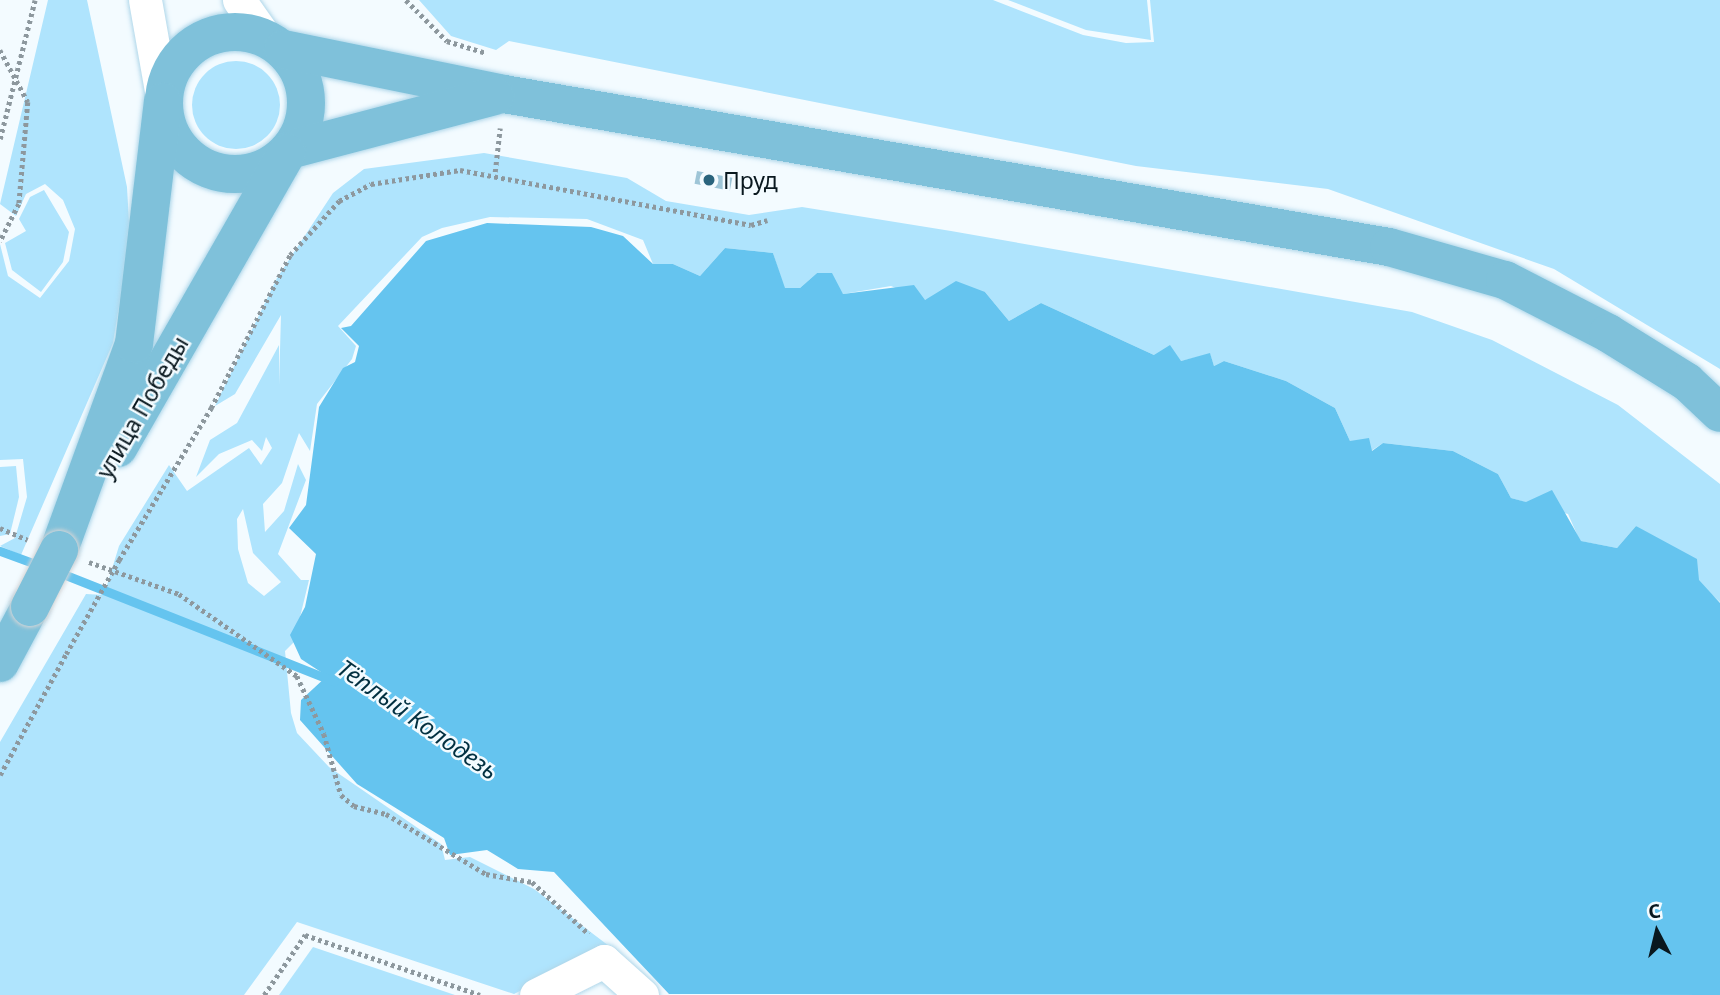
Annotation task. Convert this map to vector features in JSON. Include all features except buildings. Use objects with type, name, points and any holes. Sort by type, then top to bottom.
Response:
[{"type":"main road","points":[[57,550],[134,344],[163,102],[181,56],[200,40],[243,31],[274,43],[503,94],[1389,247],[1516,286],[1687,382],[1720,413]]},
{"type":"main road","points":[[274,43],[306,87],[302,132],[288,151]]},
{"type":"main road","points":[[163,102],[179,148],[198,164],[246,174],[288,151],[503,94]]},
{"type":"main road","name":"улица Победы","points":[[0,663],[57,550],[288,151]]},
{"type":"street","points":[[145,0],[163,102]]},
{"type":"street","points":[[239,0],[274,43]]},
{"type":"street","points":[[536,995],[604,961],[642,995]]},
{"type":"path","points":[[0,139],[35,0]]},
{"type":"path","points":[[0,50],[28,102],[19,204],[0,242]]},
{"type":"path","points":[[0,775],[119,560],[211,408],[290,255],[313,224],[361,190],[420,173],[495,172],[653,202],[666,211],[751,225],[767,220]]},
{"type":"path","points":[[0,528],[179,594],[297,676],[324,734],[341,795],[386,814],[423,842],[453,851],[485,874],[532,883],[590,935],[604,961]]},
{"type":"path","points":[[264,995],[305,935],[480,995]]},
{"type":"shaded area","points":[[48,0],[87,0],[127,187],[130,240],[113,343],[21,555],[0,546],[15,538],[27,497],[23,459],[0,460],[0,244],[8,276],[40,298],[69,261],[75,229],[63,200],[45,184],[26,194],[16,216],[0,204]]},
{"type":"shaded area","points":[[419,0],[993,0],[1083,35],[1126,43],[1154,42],[1150,0],[1720,0],[1720,369],[1554,269],[1328,189],[1136,166],[509,41],[496,50],[451,36]]},
{"type":"shaded area","points":[[1008,0],[1147,0],[1151,40],[1086,30]]},
{"type":"shaded area","points":[[236,61],[253,64],[267,74],[277,88],[280,105],[277,122],[267,136],[253,146],[236,149],[219,146],[205,136],[195,122],[192,105],[195,88],[205,74],[219,64]]},
{"type":"shaded area","points":[[484,153],[627,178],[666,201],[749,215],[802,207],[1412,312],[1492,340],[1618,405],[1720,484],[1720,602],[1636,526],[1617,548],[1580,541],[1568,514],[1511,498],[1498,474],[1453,451],[1383,443],[1371,451],[1350,441],[1335,408],[1286,381],[1224,361],[1214,366],[1210,354],[1181,361],[1154,355],[1041,303],[1009,321],[985,292],[924,300],[891,286],[843,294],[817,273],[800,288],[784,288],[773,253],[725,248],[700,276],[673,264],[653,264],[643,240],[587,219],[490,217],[442,228],[422,237],[338,326],[356,346],[352,359],[317,404],[310,451],[299,433],[282,483],[263,504],[265,532],[284,511],[298,464],[306,480],[278,554],[301,580],[309,580],[294,642],[285,651],[291,713],[297,733],[329,767],[441,844],[445,860],[470,857],[534,889],[609,946],[514,994],[297,922],[244,995],[0,995],[0,742],[86,594],[104,595],[119,546],[169,465],[187,491],[249,448],[261,465],[272,448],[266,437],[262,451],[252,440],[219,454],[196,477],[210,440],[237,423],[279,345],[279,385],[281,315],[235,394],[215,406],[277,278],[333,193],[364,169]],"holes":[[[243,509],[253,553],[281,582],[264,596],[248,583],[238,549],[237,519]]]},
{"type":"shaded area","points":[[44,190],[69,232],[63,262],[41,292],[12,270],[5,243],[26,231],[19,219],[30,197]]},
{"type":"shaded area","points":[[16,466],[19,497],[10,534],[0,536],[0,467]]},
{"type":"shaded area","points":[[313,947],[455,995],[279,995]]},
{"type":"water","points":[[487,223],[591,227],[623,236],[653,264],[673,264],[700,276],[725,248],[773,253],[785,288],[800,288],[817,273],[832,273],[843,294],[914,285],[925,300],[956,281],[985,292],[1009,321],[1041,303],[1154,355],[1170,345],[1181,361],[1210,353],[1214,366],[1224,361],[1286,381],[1335,408],[1350,441],[1369,438],[1372,451],[1383,443],[1453,451],[1498,474],[1511,498],[1526,502],[1552,490],[1581,541],[1617,548],[1636,526],[1697,559],[1699,580],[1720,603],[1720,995],[669,994],[554,872],[518,869],[487,850],[450,855],[444,838],[357,784],[300,720],[301,700],[327,676],[301,659],[290,635],[305,607],[316,554],[289,528],[306,505],[319,407],[343,368],[355,362],[359,346],[341,328],[351,326],[426,241]]},
{"type":"waterway","name":"Тёплый Колодезь","points":[[0,551],[41,566]]},
{"type":"waterway","name":"Тёплый Колодезь","points":[[58,572],[334,681]]},
{"type":"place","name":"Пруд","points":[[709,180]]}]
